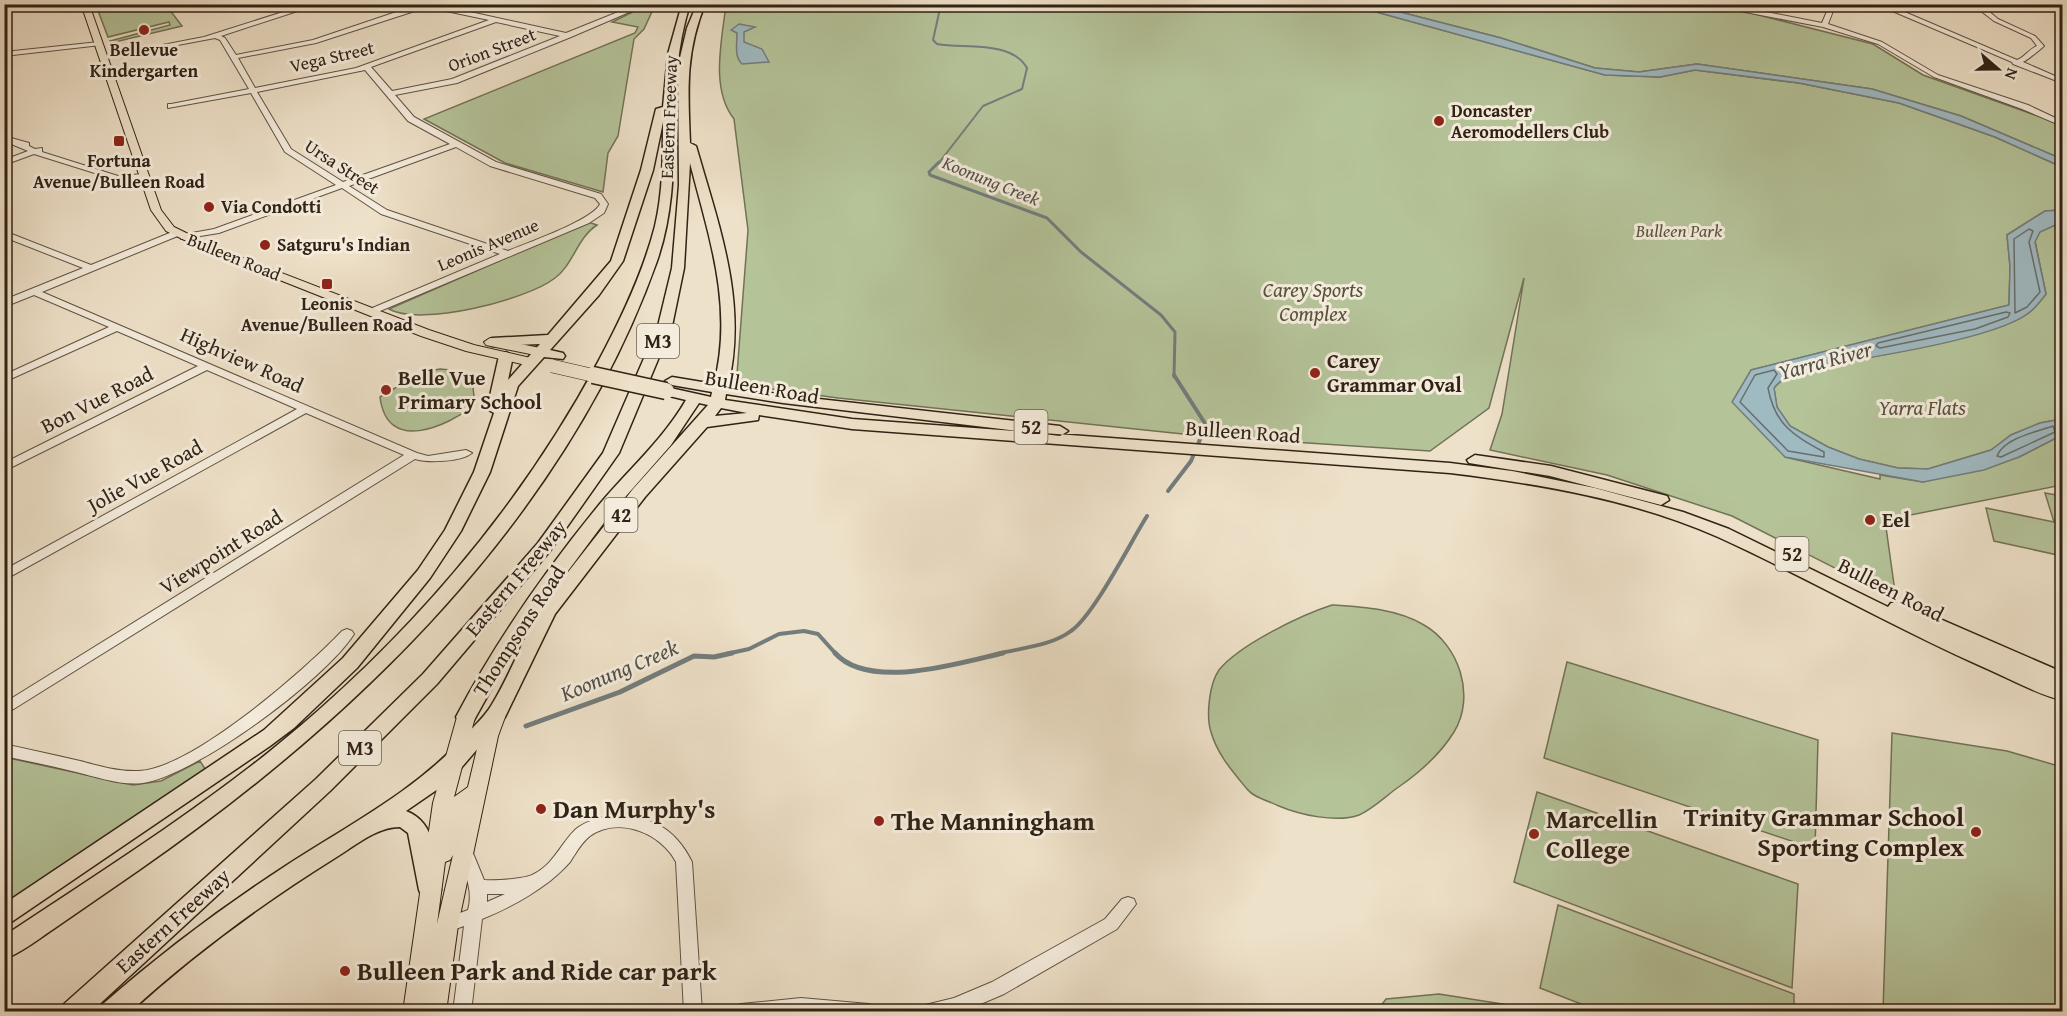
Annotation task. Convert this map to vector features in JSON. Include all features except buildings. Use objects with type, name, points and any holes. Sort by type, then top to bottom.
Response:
[{"type":"highway","name":"Eastern Freeway","points":[[4,949],[219,802],[313,726],[413,630],[508,516],[611,357],[649,267],[665,201],[667,81],[673,43],[686,4]]},
{"type":"highway","name":"Eastern Freeway","points":[[73,1011],[323,785],[430,679],[502,598],[581,498],[612,453],[665,326],[678,268],[684,222],[686,134],[683,66],[691,28],[701,4]]},
{"type":"highway","points":[[263,741],[287,723],[350,663],[424,574],[453,531],[482,472],[511,385],[594,292],[617,261],[647,170],[667,81]]},
{"type":"highway","points":[[686,134],[694,154],[725,272],[730,323],[719,396]]},
{"type":"highway","points":[[492,342],[551,339]]},
{"type":"highway","points":[[482,472],[506,356]]},
{"type":"highway","name":"Bulleen Road","points":[[535,357],[719,396],[799,417],[838,422],[1246,450],[1509,464],[1551,471],[1635,492],[1737,529],[1902,609],[2020,663],[2062,679]]},
{"type":"highway","name":"Bulleen Road","points":[[669,386],[695,398],[719,396],[816,402],[1070,432],[1474,471],[1552,484],[1647,507],[1760,549],[1937,639],[2062,693]]},
{"type":"highway","name":"Thompsons Road","points":[[498,712],[547,611],[639,493],[702,424],[719,396]]},
{"type":"highway","name":"Thompsons Road","points":[[466,717],[488,674],[536,599],[596,520],[665,441],[695,398]]},
{"type":"highway","points":[[702,424],[741,417],[799,417]]},
{"type":"highway","name":"Eastern Freeway","points":[[4,917],[263,741],[339,684],[404,628],[452,580],[508,516]]},
{"type":"highway","points":[[112,1011],[151,977],[224,921],[431,783],[454,762],[498,712]]},
{"type":"highway","points":[[371,825],[387,819],[412,821],[422,839],[430,890]]},
{"type":"main road","name":"Bulleen Road","points":[[86,6],[159,216],[180,235],[197,244],[456,343],[506,356],[535,357]]},
{"type":"main road","name":"Bulleen Road","points":[[391,318],[492,342],[535,357]]},
{"type":"main road","name":"Thompsons Road","points":[[435,1011],[447,925],[489,736],[498,712]]},
{"type":"main road","name":"Thompsons Road","points":[[414,1011],[444,797],[466,717]]},
{"type":"main road","points":[[430,890],[456,811],[465,798],[477,791]]},
{"type":"street","points":[[17,4],[64,9],[106,4]]},
{"type":"street","points":[[103,57],[216,36],[316,4]]},
{"type":"street","points":[[627,4],[642,6]]},
{"type":"street","points":[[1596,4],[1724,6],[1824,25],[1880,43],[1935,76],[2025,107],[2062,124]]},
{"type":"street","points":[[1824,25],[1830,10],[1857,4]]},
{"type":"street","points":[[1879,4],[2062,81]]},
{"type":"street","points":[[1975,4],[1996,20],[2032,37],[2041,46],[2030,52],[2026,59],[2015,63]]},
{"type":"street","points":[[234,57],[314,42],[425,5],[570,36]]},
{"type":"street","name":"Orion Street","points":[[390,95],[454,81],[642,6]]},
{"type":"street","name":"Vega Street","points":[[171,106],[365,67],[496,20]]},
{"type":"street","name":"Ursa Street","points":[[216,36],[224,39],[285,147],[384,212],[509,254]]},
{"type":"street","points":[[4,54],[99,44]]},
{"type":"street","points":[[365,67],[371,70],[407,116],[457,144]]},
{"type":"street","points":[[4,138],[120,178],[144,176]]},
{"type":"street","points":[[4,305],[90,268],[180,235],[216,231],[457,144]]},
{"type":"street","name":"Leonis Avenue","points":[[375,311],[586,221],[603,208],[603,201],[598,196],[499,167],[457,144]]},
{"type":"street","points":[[4,163],[38,151]]},
{"type":"street","points":[[197,244],[216,231]]},
{"type":"street","points":[[4,234],[90,268]]},
{"type":"street","name":"Highview Road","points":[[38,292],[412,456]]},
{"type":"street","points":[[4,379],[118,327]]},
{"type":"street","name":"Bon Vue Road","points":[[4,468],[207,366]]},
{"type":"street","name":"Jolie Vue Road","points":[[4,576],[305,409]]},
{"type":"street","points":[[412,456],[428,459],[466,453]]},
{"type":"street","name":"Viewpoint Road","points":[[4,710],[412,456]]},
{"type":"street","points":[[4,750],[123,776],[144,777],[166,772],[199,755],[261,710],[315,667],[347,634]]},
{"type":"street","points":[[447,925],[515,896],[561,861],[581,834],[595,826],[629,822],[651,828],[673,843],[681,853],[686,871],[693,1011]]},
{"type":"street","points":[[462,1011],[471,930],[477,913],[478,886],[463,850]]},
{"type":"street","points":[[478,886],[515,886],[539,879]]},
{"type":"street","points":[[927,1011],[973,1000],[998,988],[1105,928],[1118,918],[1128,904]]},
{"type":"street","points":[[741,1011],[801,1006],[869,1011]]},
{"type":"green space","points":[[649,4],[655,5],[644,29],[634,39],[618,136],[608,153],[603,192],[505,163],[424,119],[635,33],[638,27],[612,22]]},
{"type":"green space","points":[[726,4],[1351,5],[1605,75],[1660,77],[1695,70],[1799,83],[1899,103],[1995,137],[2062,167],[2062,210],[2045,211],[2007,235],[2010,266],[2009,305],[1751,370],[1785,457],[1880,479],[1880,475],[1923,482],[2019,457],[2062,435],[2062,485],[1885,520],[1896,599],[1732,516],[1607,475],[1490,450],[1502,414],[1524,278],[1489,408],[1430,451],[1202,436],[838,398],[748,386],[737,374],[748,230],[734,119],[722,93],[720,79],[720,48]]},
{"type":"green space","points":[[1557,4],[1615,9],[1703,7],[1739,10],[1873,44],[1923,75],[2052,121],[2062,129],[2062,159],[1961,116],[1872,89],[1697,64],[1639,72],[1595,68],[1501,38],[1373,5]]},
{"type":"green space","points":[[117,5],[166,5],[182,26],[111,43],[110,41],[170,25],[169,22],[108,37],[97,8]]},
{"type":"green space","points":[[588,222],[597,225],[590,230],[561,273],[522,295],[448,313],[404,314],[389,309]]},
{"type":"green space","name":"Yarra Flats","points":[[2062,222],[2062,419],[2040,423],[2011,435],[1991,450],[1928,469],[1898,468],[1859,459],[1828,447],[1790,426],[1777,407],[1774,388],[1789,375],[1819,366],[1973,335],[1998,328],[2031,311],[2046,294],[2035,241],[2039,232]]},
{"type":"green space","points":[[440,369],[461,371],[472,379],[475,405],[449,421],[419,431],[405,430],[394,425],[385,415],[380,397],[422,372]]},
{"type":"green space","points":[[2045,493],[2062,496],[2062,556],[1994,541],[1986,508],[2054,522]]},
{"type":"green space","points":[[1332,605],[1391,612],[1424,625],[1447,645],[1455,658],[1460,672],[1464,703],[1460,718],[1449,740],[1415,775],[1370,809],[1359,815],[1340,818],[1319,817],[1297,812],[1254,795],[1221,755],[1209,726],[1209,701],[1213,683],[1219,670],[1228,660],[1271,632]]},
{"type":"green space","points":[[1567,662],[1818,740],[1815,849],[1544,758]]},
{"type":"green space","name":"Trinity Grammar School Sporting Complex","points":[[1892,733],[2007,751],[2062,767],[2062,1011],[1883,1011]]},
{"type":"green space","points":[[4,757],[133,785],[161,781],[200,761],[211,778],[5,917]]},
{"type":"green space","points":[[1537,792],[1798,884],[1792,988],[1514,882]]},
{"type":"green space","points":[[1558,905],[1794,994],[1794,1011],[1599,1011],[1540,988]]},
{"type":"green space","points":[[1439,994],[1515,1006],[1526,1011],[1377,1011],[1386,999]]},
{"type":"water","points":[[1164,5],[1235,5],[1243,9],[1221,12]]},
{"type":"water","points":[[1351,5],[1373,5],[1501,38],[1595,68],[1639,72],[1697,64],[1872,89],[1961,116],[2062,159],[2062,167],[1995,137],[1899,103],[1799,83],[1695,70],[1660,77],[1605,75]]},
{"type":"water","points":[[739,24],[755,27],[744,32],[744,42],[762,49],[769,62],[742,64],[739,61],[737,33],[731,30]]},
{"type":"water","name":"Yarra River","points":[[2062,210],[2062,222],[2040,232],[2035,242],[2046,294],[2033,309],[2017,320],[1945,343],[1798,371],[1789,375],[1774,388],[1777,407],[1790,426],[1828,447],[1859,459],[1898,468],[1928,469],[1991,450],[2011,435],[2040,423],[2062,419],[2062,435],[2019,457],[1984,470],[1923,482],[1785,457],[1732,402],[1751,370],[2009,305],[2010,266],[2007,235],[2045,211]]},
{"type":"waterway","name":"Koonung Creek","points":[[938,164],[983,106],[1022,89],[1027,68],[1020,59],[999,49],[937,44],[933,40],[941,4]]},
{"type":"waterway","name":"Koonung Creek","points":[[939,162],[929,172],[930,175],[1047,218],[1081,252],[1161,315],[1175,332],[1174,375]]},
{"type":"waterway","name":"Koonung Creek","points":[[1168,491],[1191,461],[1206,425],[1174,375]]},
{"type":"waterway","name":"Koonung Creek","points":[[997,654],[1054,640],[1080,623],[1101,595],[1147,516]]},
{"type":"waterway","name":"Koonung Creek","points":[[726,654],[749,649],[779,634],[804,631],[818,634],[835,653]]},
{"type":"waterway","name":"Koonung Creek","points":[[526,726],[620,692],[694,656],[714,657],[732,653]]},
{"type":"waterway","name":"Koonung Creek","points":[[835,653],[850,664],[870,670],[892,672],[940,667],[1003,653]]},
{"type":"place","name":"Bellevue Kindergarten","points":[[144,30]]},
{"type":"place","name":"Doncaster Aeromodellers Club","points":[[1439,121]]},
{"type":"place","name":"Fortuna Avenue/Bulleen Road","points":[[119,141]]},
{"type":"place","name":"Via Condotti","points":[[209,207]]},
{"type":"place","name":"Satguru's Indian","points":[[265,245]]},
{"type":"place","name":"Leonis Avenue/Bulleen Road","points":[[327,284]]},
{"type":"place","name":"Carey Grammar Oval","points":[[1315,373]]},
{"type":"place","name":"Belle Vue Primary School","points":[[386,390]]},
{"type":"place","name":"Eel","points":[[1870,520]]},
{"type":"place","name":"Dan Murphy's","points":[[541,809]]},
{"type":"place","name":"The Manningham","points":[[879,821]]},
{"type":"place","name":"Trinity Grammar School Sporting Complex","points":[[1976,832]]},
{"type":"place","name":"Marcellin College","points":[[1534,834]]},
{"type":"place","name":"Bulleen Park and Ride car park","points":[[345,971]]},
{"type":"park label","name":"Bulleen Park","points":[[1679,231]]},
{"type":"park label","name":"Carey Sports Complex","points":[[1313,302]]}]
